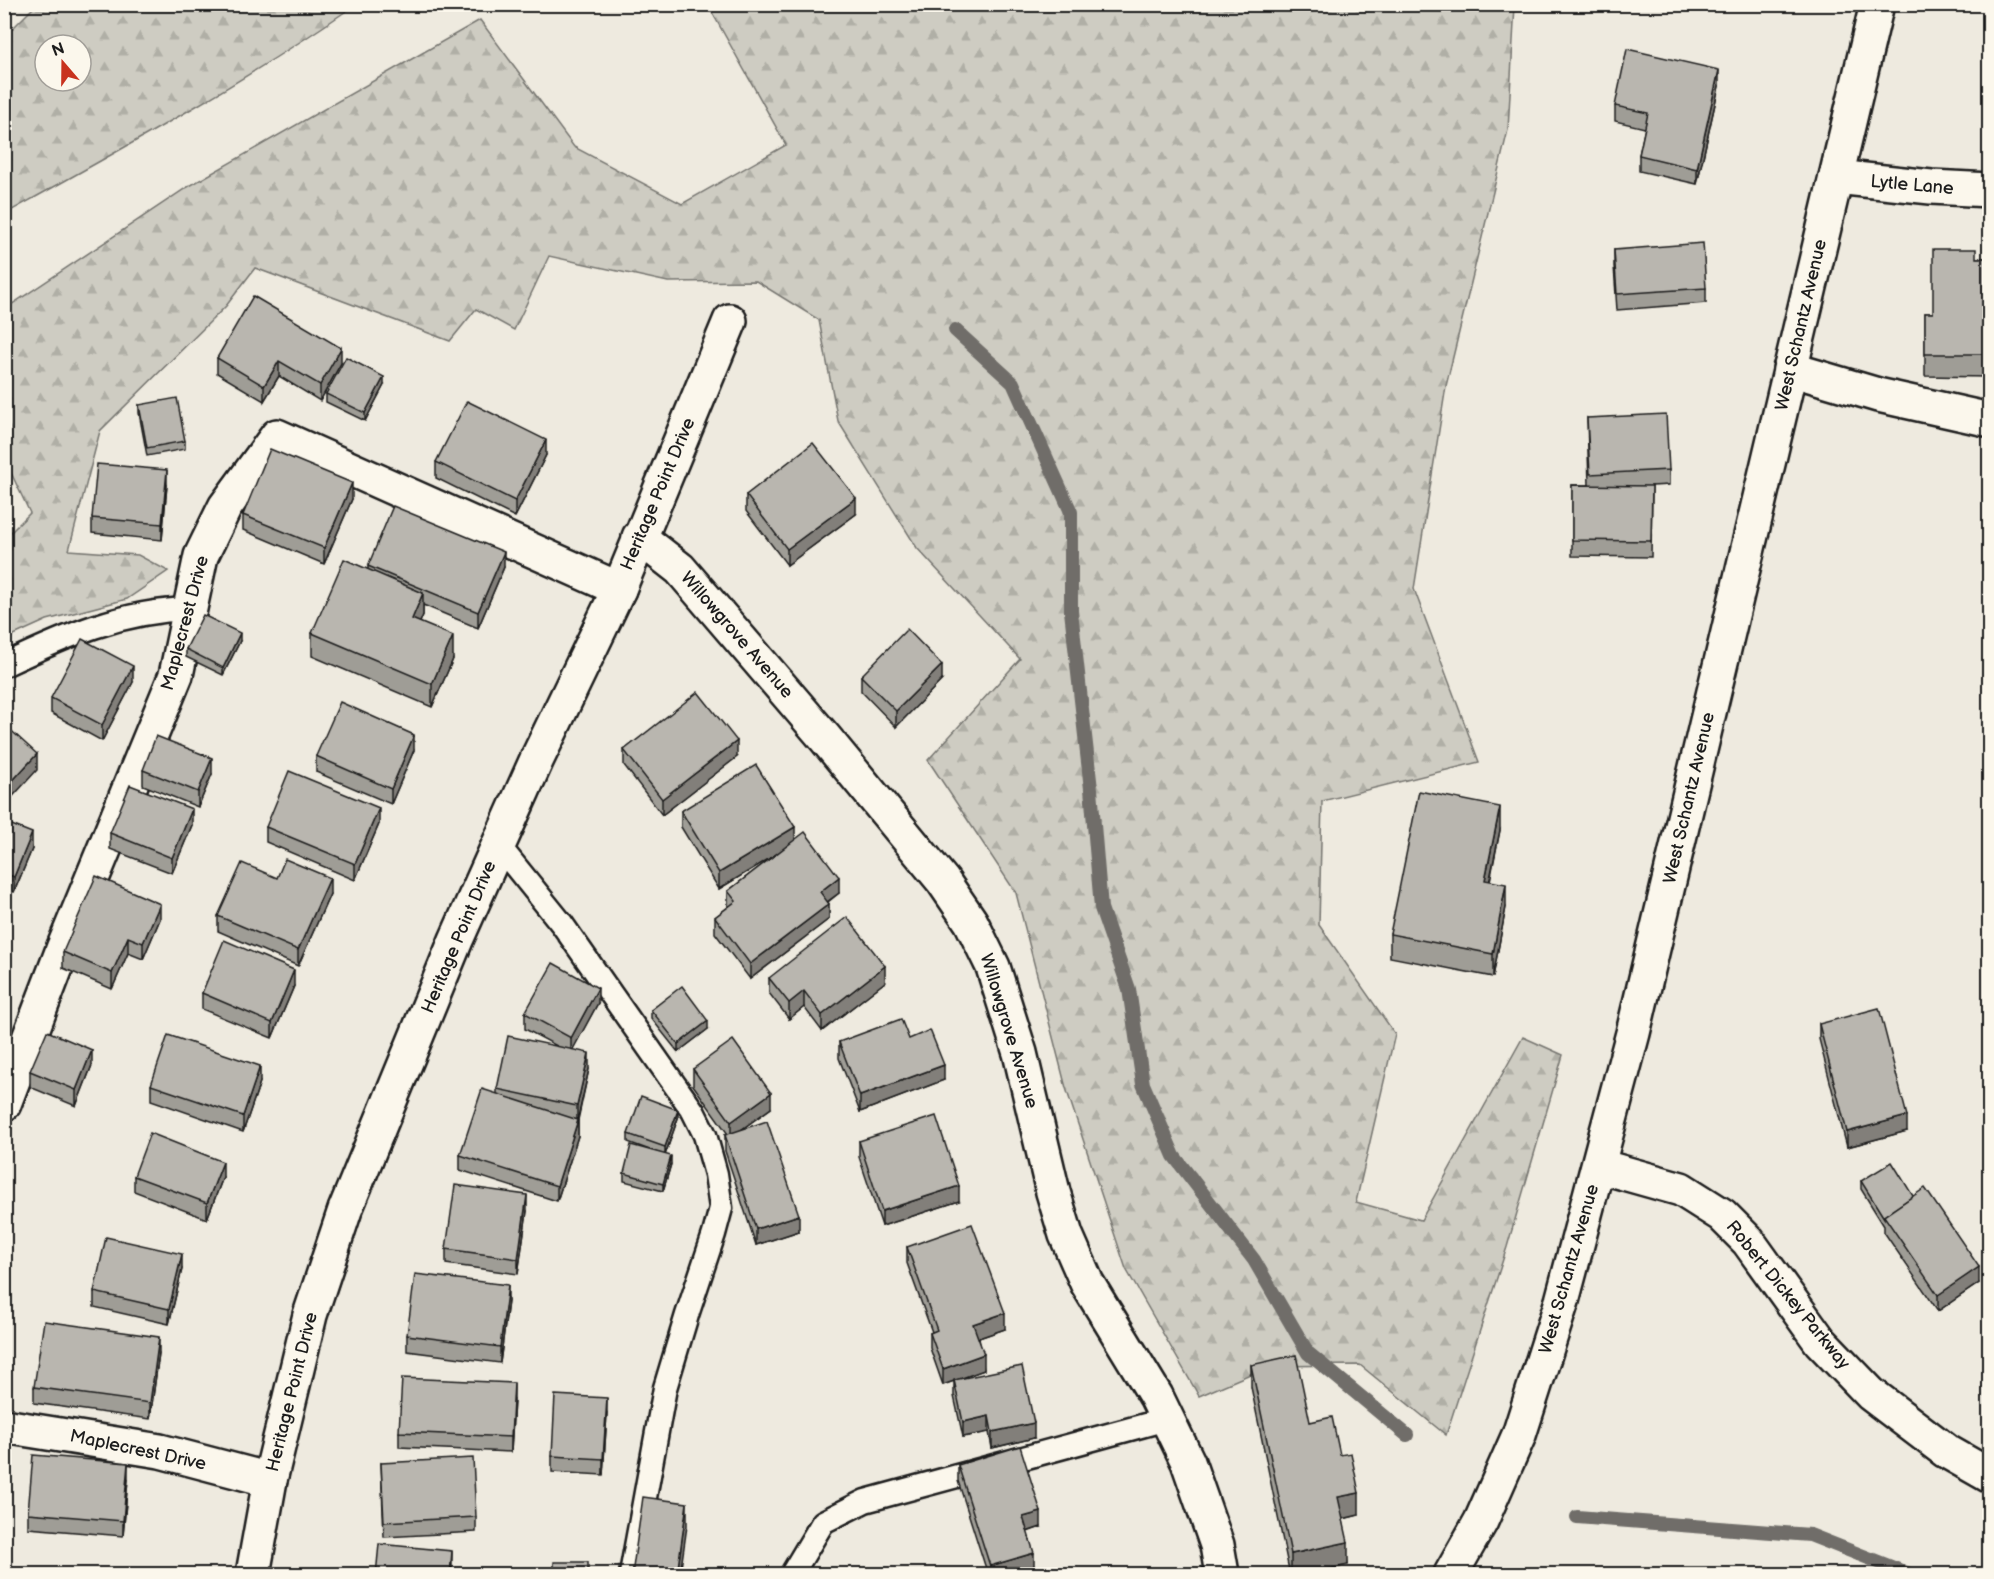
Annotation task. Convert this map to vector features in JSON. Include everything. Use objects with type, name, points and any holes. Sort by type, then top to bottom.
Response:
[{"type":"street","name":"West Schantz Avenue","points":[[1451,1575],[1481,1521],[1519,1435],[1562,1300],[1599,1166],[1634,1033],[1877,4]]},
{"type":"street","name":"Lytle Lane","points":[[1836,177],[1930,187],[1989,190]]},
{"type":"street","name":"Heritage Point Drive","points":[[253,1575],[270,1480],[310,1315],[345,1210],[456,940],[537,759],[619,589],[730,321]]},
{"type":"street","points":[[1790,369],[1878,395],[1989,420]]},
{"type":"street","name":"Maplecrest Drive","points":[[4,1104],[63,949],[176,675],[201,556],[225,507],[277,436],[619,589]]},
{"type":"street","name":"Willowgrove Avenue","points":[[639,537],[680,569],[936,872],[971,922],[993,966],[1020,1053],[1053,1192],[1066,1235],[1087,1283],[1156,1396],[1188,1461],[1217,1545],[1222,1575]]},
{"type":"street","name":"Robert Dickey Parkway","points":[[1599,1166],[1681,1189],[1722,1215],[1748,1241],[1820,1341],[1871,1394],[1946,1451],[1989,1476]]},
{"type":"street","name":"Maplecrest Drive","points":[[4,1426],[160,1452],[270,1480]]},
{"type":"lane","points":[[4,665],[101,623],[159,610],[190,609]]},
{"type":"lane","points":[[498,846],[562,924],[693,1111],[705,1135],[716,1174],[721,1208],[664,1388],[631,1575]]},
{"type":"lane","points":[[792,1575],[823,1522],[866,1501],[1167,1419]]},
{"type":"green space","points":[[36,4],[355,5],[226,88],[5,214],[5,36]]},
{"type":"green space","points":[[708,5],[1515,5],[1508,130],[1446,386],[1414,589],[1479,762],[1322,801],[1319,925],[1395,1034],[1356,1202],[1421,1220],[1523,1037],[1563,1055],[1507,1247],[1446,1435],[1360,1365],[1269,1366],[1199,1396],[1126,1269],[1066,1088],[1016,893],[928,760],[1020,659],[917,548],[838,421],[819,320],[756,281],[668,282],[549,256],[514,330],[476,309],[450,341],[255,268],[226,306],[100,431],[69,550],[138,555],[168,571],[127,599],[47,620],[5,639],[5,538],[30,513],[5,460],[5,309],[186,188],[480,20],[574,147],[682,204],[786,145]]},
{"type":"building","points":[[1627,49],[1719,70],[1697,169],[1639,155],[1648,113],[1615,106]]},
{"type":"building","points":[[1703,243],[1706,288],[1617,294],[1614,250]]},
{"type":"building","points":[[1933,249],[1976,249],[1976,258],[1989,258],[1989,362],[1986,362],[1986,354],[1925,354],[1925,313],[1933,313]]},
{"type":"building","points":[[253,296],[341,348],[320,385],[279,361],[264,386],[217,358]]},
{"type":"building","points":[[346,357],[384,377],[365,413],[326,394]]},
{"type":"building","points":[[177,398],[185,441],[147,448],[139,405]]},
{"type":"building","points":[[467,401],[546,440],[515,501],[436,462]]},
{"type":"building","points":[[1666,414],[1669,470],[1590,474],[1587,418]]},
{"type":"building","points":[[813,443],[856,498],[787,549],[746,495]]},
{"type":"building","points":[[270,449],[352,483],[324,548],[243,515]]},
{"type":"building","points":[[97,464],[167,470],[162,524],[92,518]]},
{"type":"building","points":[[1572,485],[1652,486],[1651,541],[1572,540]]},
{"type":"building","points":[[393,506],[504,552],[478,612],[368,566]]},
{"type":"building","points":[[344,559],[423,593],[412,619],[453,636],[432,684],[312,633]]},
{"type":"building","points":[[203,615],[240,633],[223,668],[186,649]]},
{"type":"building","points":[[907,629],[942,665],[896,711],[861,676]]},
{"type":"building","points":[[82,639],[133,666],[102,725],[51,698]]},
{"type":"building","points":[[698,692],[737,741],[662,799],[624,750]]},
{"type":"building","points":[[340,702],[414,735],[391,789],[316,756]]},
{"type":"building","points":[[4,724],[37,754],[4,790]]},
{"type":"building","points":[[156,736],[212,758],[198,792],[143,770]]},
{"type":"building","points":[[756,765],[795,827],[719,873],[681,811]]},
{"type":"building","points":[[289,771],[379,808],[355,864],[266,827]]},
{"type":"building","points":[[130,785],[192,809],[172,858],[110,833]]},
{"type":"building","points":[[1419,791],[1500,807],[1485,880],[1506,884],[1493,954],[1390,934]]},
{"type":"building","points":[[4,822],[32,833],[14,877],[4,873]]},
{"type":"building","points":[[805,832],[839,877],[820,892],[829,904],[750,964],[715,917],[736,901],[728,891]]},
{"type":"building","points":[[285,859],[330,878],[298,950],[218,916],[242,863],[277,878]]},
{"type":"building","points":[[96,876],[160,904],[143,943],[128,937],[112,973],[63,952]]},
{"type":"building","points":[[847,917],[885,966],[822,1015],[804,991],[789,1003],[769,978]]},
{"type":"building","points":[[224,940],[294,970],[272,1023],[202,993]]},
{"type":"building","points":[[553,963],[598,988],[571,1038],[525,1013]]},
{"type":"building","points":[[682,986],[708,1021],[678,1044],[651,1010]]},
{"type":"building","points":[[1879,1008],[1907,1116],[1847,1132],[1819,1024]]},
{"type":"building","points":[[901,1019],[909,1039],[930,1030],[944,1065],[860,1096],[839,1042]]},
{"type":"building","points":[[47,1031],[92,1050],[76,1090],[30,1071]]},
{"type":"building","points":[[168,1035],[260,1066],[243,1116],[151,1085]]},
{"type":"building","points":[[508,1036],[589,1053],[577,1106],[497,1089]]},
{"type":"building","points":[[733,1040],[771,1093],[731,1122],[693,1069]]},
{"type":"building","points":[[482,1089],[578,1120],[557,1186],[460,1155]]},
{"type":"building","points":[[641,1096],[678,1110],[665,1147],[628,1134]]},
{"type":"building","points":[[936,1116],[959,1186],[882,1211],[859,1141]]},
{"type":"building","points":[[767,1121],[799,1215],[756,1229],[725,1135]]},
{"type":"building","points":[[150,1133],[223,1162],[207,1203],[134,1176]]},
{"type":"building","points":[[631,1145],[671,1156],[663,1184],[624,1173]]},
{"type":"building","points":[[1892,1162],[1913,1196],[1884,1218],[1861,1181]]},
{"type":"building","points":[[455,1185],[527,1195],[518,1259],[446,1249]]},
{"type":"building","points":[[1925,1188],[1979,1267],[1938,1295],[1884,1216]]},
{"type":"building","points":[[972,1224],[1005,1313],[973,1324],[984,1354],[943,1369],[930,1333],[937,1330],[907,1247]]},
{"type":"building","points":[[106,1237],[182,1254],[169,1309],[94,1292]]},
{"type":"building","points":[[415,1274],[508,1285],[500,1347],[407,1335]]},
{"type":"building","points":[[44,1321],[159,1337],[150,1403],[34,1387]]},
{"type":"building","points":[[1296,1355],[1310,1422],[1332,1417],[1340,1455],[1351,1453],[1359,1493],[1338,1497],[1348,1542],[1291,1554],[1251,1365]]},
{"type":"building","points":[[1022,1366],[1034,1423],[992,1432],[989,1416],[963,1422],[954,1380]]},
{"type":"building","points":[[402,1378],[514,1383],[511,1437],[399,1432]]},
{"type":"building","points":[[555,1395],[607,1398],[603,1459],[552,1456]]},
{"type":"building","points":[[1020,1446],[1041,1512],[1023,1517],[1034,1553],[990,1566],[958,1465]]},
{"type":"building","points":[[33,1455],[128,1463],[123,1521],[28,1513]]},
{"type":"building","points":[[473,1458],[476,1517],[384,1522],[381,1463]]},
{"type":"building","points":[[643,1497],[687,1503],[677,1575],[632,1575]]},
{"type":"building","points":[[379,1544],[452,1551],[450,1575],[376,1575]]},
{"type":"building","points":[[554,1562],[588,1562],[588,1575],[554,1575]]},
{"type":"waterway","points":[[955,330],[1013,383],[1071,512],[1071,611],[1091,789],[1101,908],[1129,989],[1143,1084],[1174,1156],[1254,1260],[1308,1353],[1407,1435]]},
{"type":"waterway","points":[[1577,1517],[1810,1535],[1909,1574]]}]
